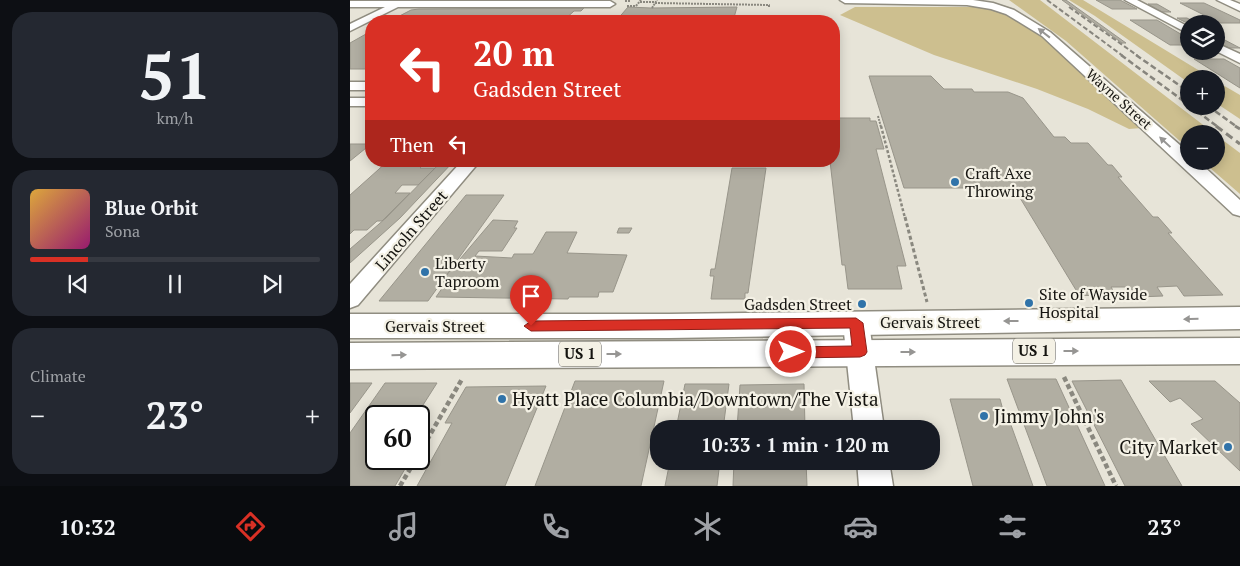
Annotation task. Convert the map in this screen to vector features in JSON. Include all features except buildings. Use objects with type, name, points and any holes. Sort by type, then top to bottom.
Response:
[{"type":"main road","name":"Gervais Street","points":[[350,356],[858,337],[1240,318]]},
{"type":"main road","name":"Gervais Street","points":[[350,326],[669,326],[858,337],[1240,351]]},
{"type":"street","points":[[845,0],[911,1]]},
{"type":"street","name":"Wayne Street","points":[[911,1],[967,2],[994,6],[1046,34],[1119,98],[1240,210]]},
{"type":"street","points":[[1225,1],[1240,2]]},
{"type":"street","points":[[1225,1],[1240,8]]},
{"type":"street","points":[[350,4],[402,2],[612,2]]},
{"type":"street","points":[[376,15],[402,2]]},
{"type":"street","points":[[585,14],[598,2]]},
{"type":"street","points":[[600,14],[612,2]]},
{"type":"street","points":[[1158,15],[1180,15]]},
{"type":"street","points":[[350,28],[365,20]]},
{"type":"street","points":[[1225,51],[1240,59]]},
{"type":"street","points":[[350,86],[365,86]]},
{"type":"street","points":[[350,102],[365,102]]},
{"type":"street","name":"Lincoln Street","points":[[350,299],[467,167]]},
{"type":"street","points":[[858,337],[868,420]]},
{"type":"street","points":[[874,470],[876,486]]},
{"type":"lane","points":[[1130,0],[1180,26]]},
{"type":"path","points":[[625,1],[630,1],[627,6],[636,6],[640,1],[728,2],[769,6],[769,8]]},
{"type":"path","points":[[652,8],[656,2]]},
{"type":"path","points":[[878,116],[927,302]]},
{"type":"path","points":[[1064,376],[1116,486]]},
{"type":"path","points":[[430,435],[462,379]]},
{"type":"path","points":[[400,486],[409,470]]},
{"type":"shaded area","points":[[1009,0],[1040,0],[1180,107],[1180,115],[1190,115],[1203,125],[1180,125],[1180,141],[1066,41]]},
{"type":"shaded area","points":[[1069,0],[1083,0],[1198,70],[1180,70],[1180,77],[1095,16]]},
{"type":"shaded area","points":[[855,7],[982,7],[1003,11],[1037,31],[1142,128],[1129,129],[1088,109],[1037,89],[934,55],[840,15]]},
{"type":"shaded area","points":[[1225,86],[1240,95],[1240,119],[1225,109]]},
{"type":"shaded area","points":[[1225,142],[1240,153],[1240,194],[1212,170],[1225,170]]},
{"type":"railway","points":[[1047,0],[1123,56]]},
{"type":"railway","points":[[1069,7],[1138,56]]},
{"type":"railway","points":[[1121,55],[1180,98]]},
{"type":"railway","points":[[1136,55],[1180,86]]},
{"type":"railway","points":[[1202,115],[1215,125]]},
{"type":"railway","points":[[1220,115],[1237,127]]},
{"type":"railway","points":[[1235,126],[1240,129]]},
{"type":"railway","points":[[1225,133],[1240,144]]},
{"type":"place","name":"Craft Axe Throwing","points":[[955,182]]},
{"type":"place","name":"Liberty Taproom","points":[[425,272]]},
{"type":"place","name":"Site of Wayside Hospital","points":[[1029,303]]},
{"type":"place","name":"Gadsden Street","points":[[862,304]]},
{"type":"place","name":"Hyatt Place Columbia/Downtown/The Vista","points":[[502,399]]},
{"type":"place","name":"Jimmy John's","points":[[984,416]]},
{"type":"place","name":"City Market","points":[[1228,447]]},
{"type":"route","points":[[531,326],[856,323],[860,352],[791,352]]}]
